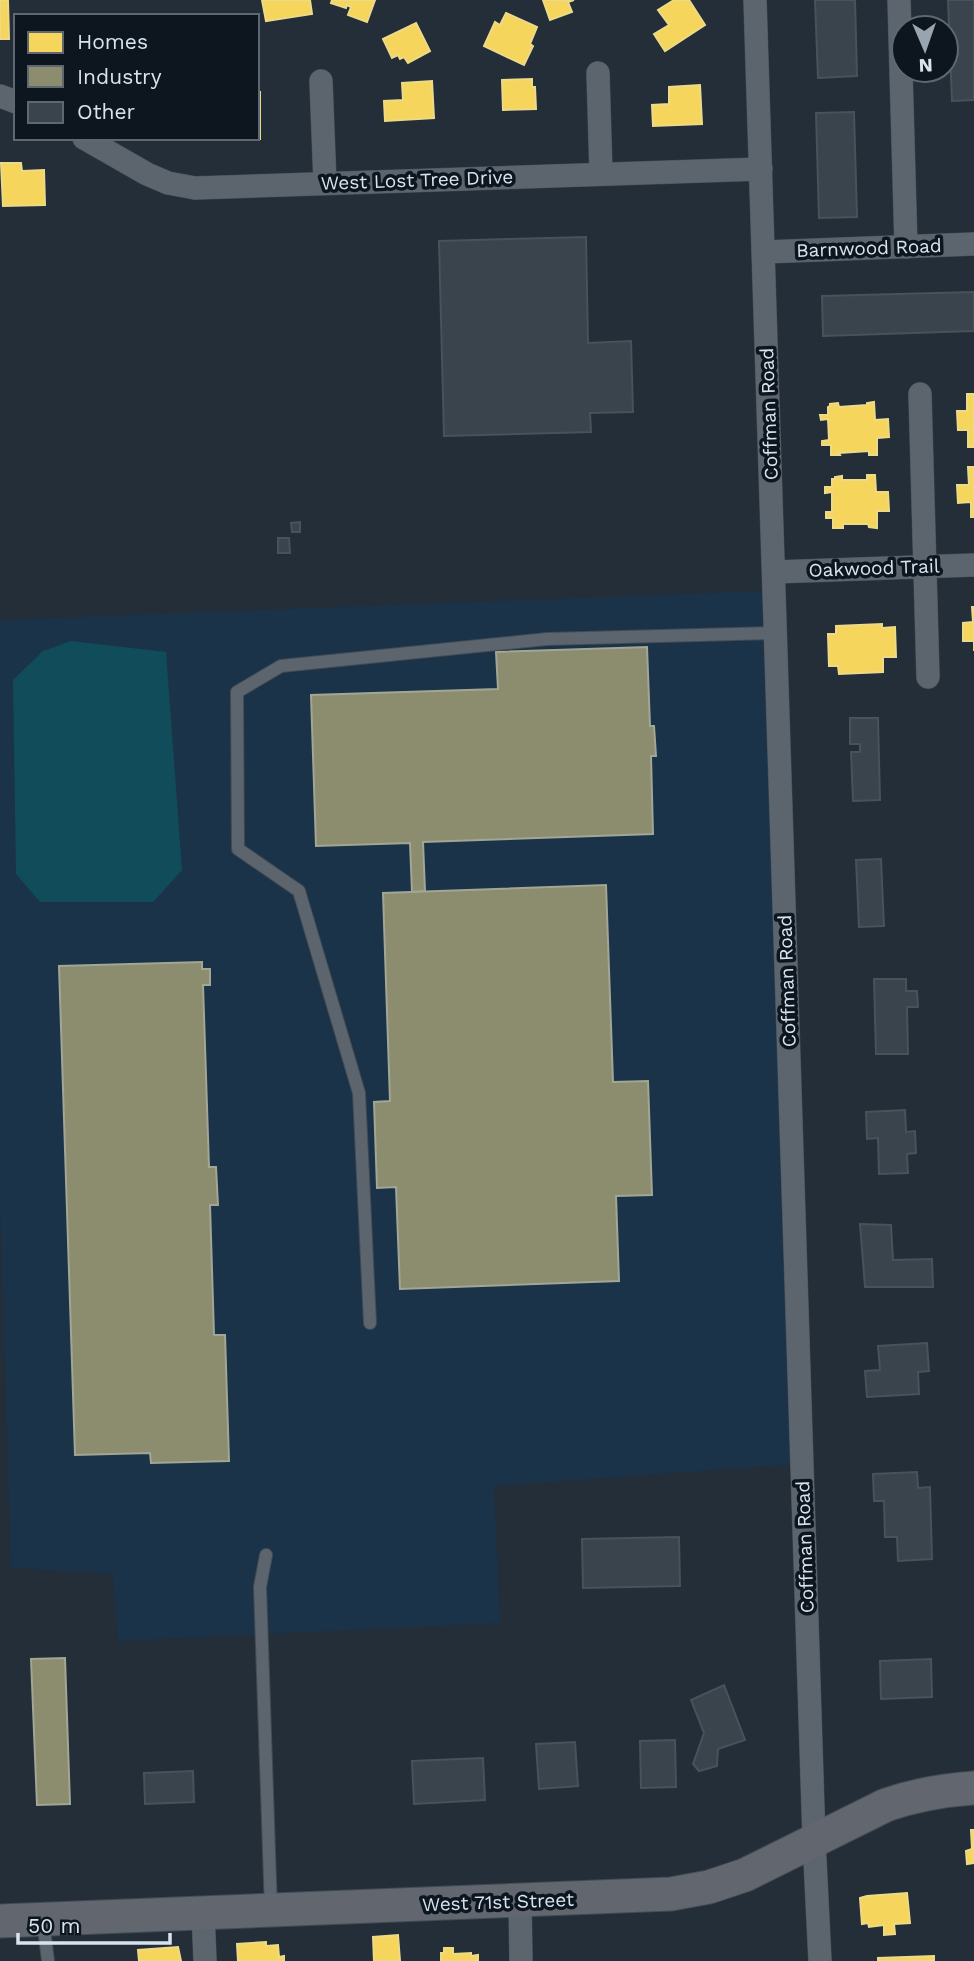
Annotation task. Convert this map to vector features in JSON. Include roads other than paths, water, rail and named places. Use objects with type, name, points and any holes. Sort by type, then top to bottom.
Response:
[{"type":"main road","name":"West 71st Street","points":[[0,1921],[652,1896],[709,1887],[745,1875],[870,1812],[907,1797],[974,1788]]},
{"type":"street","name":"Coffman Road","points":[[755,0],[820,1961]]},
{"type":"street","points":[[899,0],[906,247]]},
{"type":"street","points":[[598,73],[601,174]]},
{"type":"street","points":[[321,81],[325,183]]},
{"type":"street","name":"West Lost Tree Drive","points":[[88,140],[147,174],[168,183],[195,188],[761,169]]},
{"type":"street","name":"Barnwood Road","points":[[764,252],[974,244]]},
{"type":"street","points":[[920,394],[929,677]]},
{"type":"street","name":"Oakwood Trail","points":[[774,572],[974,565]]},
{"type":"street","points":[[520,1901],[521,1961]]},
{"type":"street","points":[[202,1912],[205,1961]]},
{"type":"lane","points":[[370,1323],[359,1093],[299,891],[238,849],[237,692],[281,666],[547,639],[776,634]]},
{"type":"lane","points":[[266,1555],[260,1587],[271,1910]]},
{"type":"lane","points":[[43,1919],[48,1961]]}]
